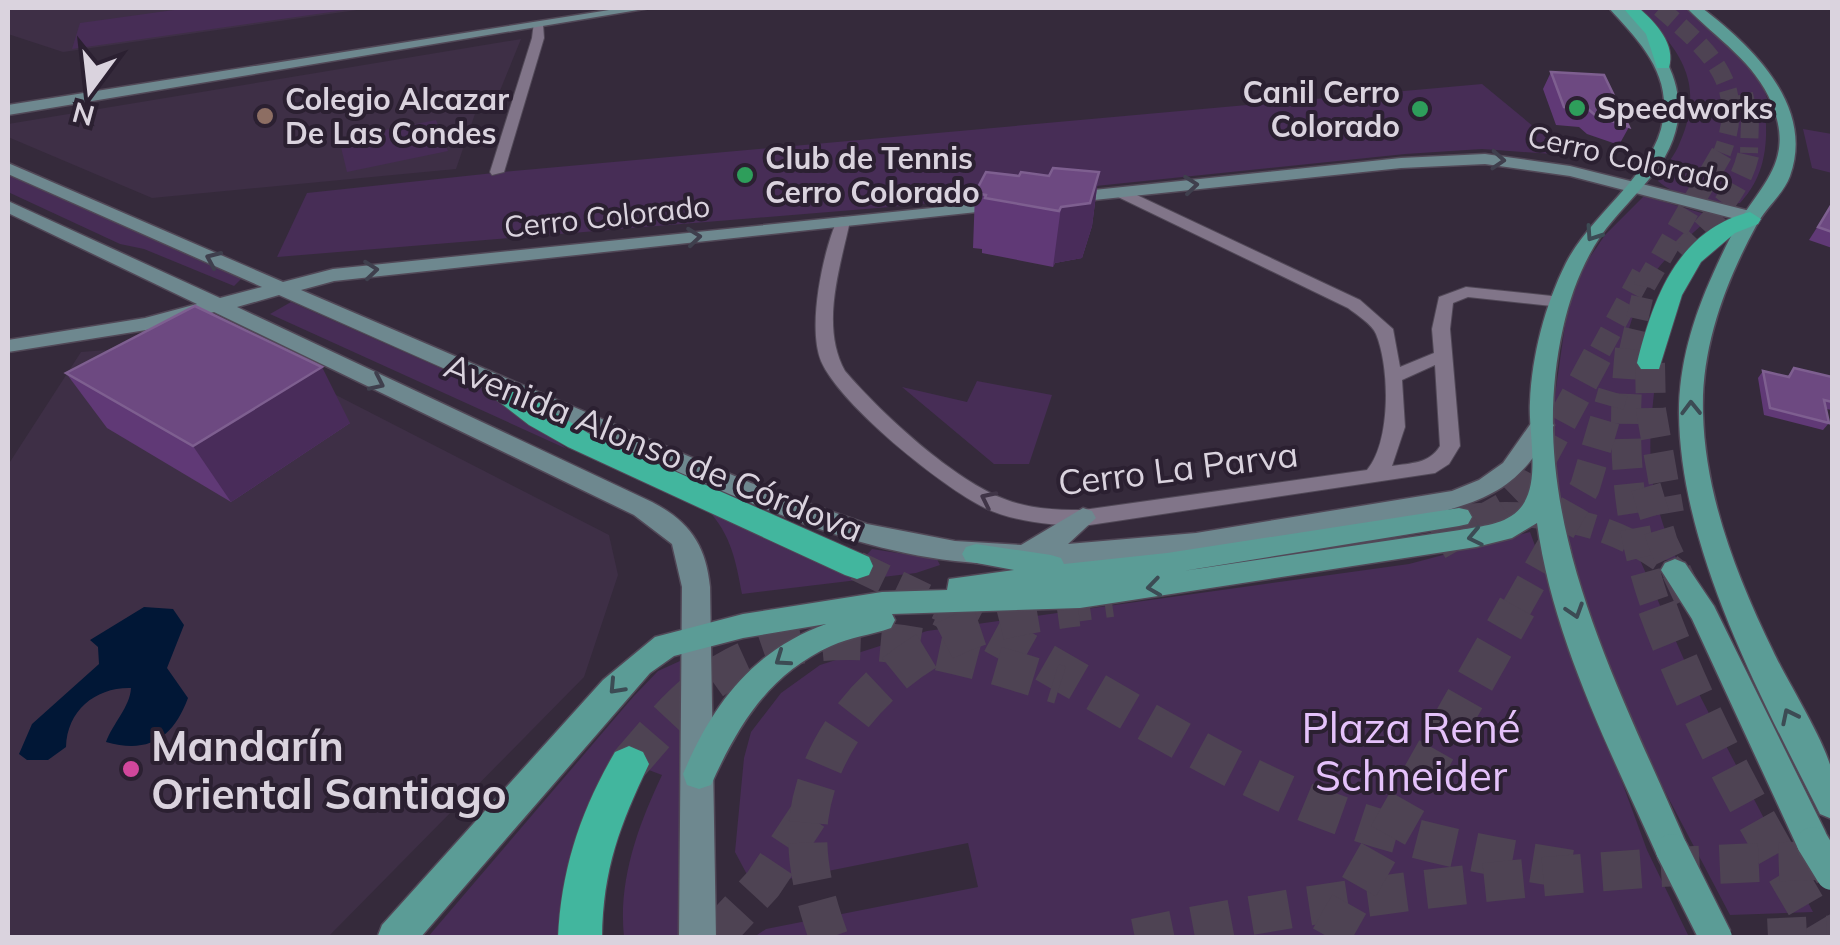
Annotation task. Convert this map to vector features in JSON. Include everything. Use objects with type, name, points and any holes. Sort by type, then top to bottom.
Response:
[{"type":"highway","points":[[1630,8],[1654,33],[1663,52],[1663,64]]},
{"type":"highway","points":[[1650,363],[1662,311],[1693,252],[1750,218]]},
{"type":"highway","points":[[494,384],[558,430],[857,566]]},
{"type":"highway","points":[[580,938],[580,900],[596,829],[629,764]]},
{"type":"main road","points":[[8,110],[642,8]]},
{"type":"main road","points":[[1616,8],[1650,42],[1663,64],[1672,96],[1671,123],[1655,161],[1586,244],[1560,302],[1547,354],[1542,425],[1544,483],[1558,554],[1597,675],[1672,850],[1716,938]]},
{"type":"main road","points":[[1694,8],[1731,36],[1774,92],[1785,122],[1788,153],[1780,180],[1750,218],[1701,323],[1691,385],[1695,457],[1717,546],[1763,664],[1832,803]]},
{"type":"main road","name":"Cerro Colorado","points":[[8,346],[53,342],[146,324],[274,287],[351,272],[1464,159],[1546,166],[1750,218]]},
{"type":"main road","name":"Avenida Alonso de Córdova","points":[[8,168],[494,384],[813,518],[885,540],[976,554],[1148,547],[1467,498],[1516,468],[1542,425]]},
{"type":"main road","name":"Avenida Alonso de Córdova","points":[[8,206],[626,500],[670,525],[690,556],[697,635],[698,938]]},
{"type":"main road","points":[[53,342],[200,332]]},
{"type":"main road","points":[[229,334],[289,342]]},
{"type":"main road","points":[[699,774],[708,748],[735,702],[772,665],[817,638],[865,622],[1080,596],[1487,534],[1521,524],[1535,514],[1544,483]]},
{"type":"main road","points":[[395,938],[626,676],[664,646],[697,635],[994,581],[1101,570],[1459,517]]},
{"type":"main road","points":[[1021,554],[1061,536],[1082,518]]},
{"type":"main road","points":[[976,554],[1101,570]]},
{"type":"main road","points":[[1675,570],[1704,614],[1832,874]]},
{"type":"main road","points":[[882,603],[1080,596]]},
{"type":"street","points":[[497,172],[538,38],[538,24]]},
{"type":"street","points":[[1119,192],[1362,308],[1384,329],[1393,376],[1395,428],[1384,462],[1373,476]]},
{"type":"street","name":"Cerro La Parva","points":[[842,222],[831,284],[827,349],[834,370],[850,393],[975,493],[1021,512],[1082,518],[1428,468],[1448,453],[1451,422],[1444,355],[1444,304],[1454,294],[1560,302]]},
{"type":"street","points":[[1393,376],[1444,355]]},
{"type":"shaded area","points":[[8,8],[371,8],[63,52],[8,34]]},
{"type":"shaded area","name":"Colegio Alcazar De Las Condes","points":[[521,39],[495,103],[477,108],[456,169],[152,198],[8,137],[8,124]]},
{"type":"shaded area","points":[[145,347],[299,376],[609,535],[618,575],[584,677],[328,937],[8,937],[8,465],[81,352]]},
{"type":"green space","points":[[1670,6],[1689,10],[1734,47],[1761,83],[1768,102],[1764,157],[1753,186],[1740,203],[1697,199],[1658,181],[1686,125],[1690,87],[1677,53],[1635,8]]},
{"type":"green space","points":[[188,8],[359,8],[72,49],[80,23]]},
{"type":"green space","points":[[1482,84],[1557,146],[1552,154],[1482,149],[1405,154],[902,206],[277,257],[307,193]]},
{"type":"green space","points":[[436,120],[448,151],[347,172],[339,139]]},
{"type":"green space","points":[[1803,129],[1832,134],[1832,173],[1812,168]]},
{"type":"green space","points":[[8,175],[241,279],[234,286],[144,249],[120,244],[8,192]]},
{"type":"green space","points":[[1644,196],[1712,216],[1652,276],[1636,308],[1622,355],[1657,366],[1650,442],[1653,486],[1677,560],[1640,560],[1701,698],[1813,912],[1730,915],[1640,744],[1566,564],[1549,437],[1565,325],[1577,276],[1605,235]]},
{"type":"green space","points":[[291,302],[490,390],[567,449],[270,314]]},
{"type":"green space","points":[[977,381],[1052,395],[1029,464],[994,464],[902,387],[967,402]]},
{"type":"green space","points":[[708,510],[851,572],[872,549],[937,559],[940,565],[916,573],[742,594],[727,539]]},
{"type":"green space","name":"Plaza René Schneider","points":[[1530,532],[1647,850],[1689,937],[754,937],[766,929],[978,887],[968,843],[763,884],[751,882],[735,852],[744,758],[751,732],[781,693],[820,665],[927,631],[1409,564]]},
{"type":"green space","points":[[691,656],[685,937],[624,937],[627,874],[645,814],[662,775],[617,758],[560,937],[427,938],[633,697],[658,671]]},
{"type":"water","points":[[144,607],[173,609],[184,625],[167,668],[188,698],[167,733],[158,740],[135,746],[106,742],[131,688],[118,689],[86,703],[72,722],[66,747],[48,760],[27,760],[19,754],[32,724],[99,664],[98,647],[90,640]]},
{"type":"building","points":[[1551,72],[1604,75],[1629,127],[1596,116],[1588,109],[1564,107]]},
{"type":"building","points":[[1053,168],[1099,172],[1090,203],[1061,207],[1059,211],[975,193],[986,172],[1049,176]]},
{"type":"building","points":[[1832,204],[1832,232],[1818,227]]},
{"type":"building","points":[[195,306],[322,367],[193,446],[66,373]]},
{"type":"building","points":[[1794,368],[1832,377],[1832,402],[1824,400],[1829,423],[1770,408],[1763,371],[1789,377]]},
{"type":"tunnel","points":[[1660,8],[1720,70],[1731,107],[1722,152]]},
{"type":"tunnel","points":[[1744,94],[1750,120],[1749,153]]},
{"type":"tunnel","points":[[1680,253],[1731,194],[1749,151]]},
{"type":"tunnel","points":[[1630,351],[1645,285],[1722,152]]},
{"type":"tunnel","points":[[1600,351],[1643,272]]},
{"type":"tunnel","points":[[1438,545],[1503,508],[1528,484],[1601,349]]},
{"type":"tunnel","points":[[1630,349],[1628,480],[1638,545],[1657,609]]},
{"type":"tunnel","points":[[1650,363],[1651,410],[1669,513]]},
{"type":"tunnel","points":[[1516,609],[1585,487],[1613,392]]},
{"type":"tunnel","points":[[1646,487],[1663,543],[1689,598]]},
{"type":"tunnel","points":[[1459,517],[1518,515],[1573,521],[1625,539],[1675,570]]},
{"type":"tunnel","points":[[857,566],[947,609]]},
{"type":"tunnel","points":[[1060,609],[1112,602]]},
{"type":"tunnel","points":[[941,607],[979,626]]},
{"type":"tunnel","points":[[979,626],[1078,607]]},
{"type":"tunnel","points":[[1390,831],[1517,607]]},
{"type":"tunnel","points":[[1657,607],[1692,693],[1780,862]]},
{"type":"tunnel","points":[[930,649],[979,626]]},
{"type":"tunnel","points":[[979,626],[1262,783],[1343,817],[1390,831]]},
{"type":"tunnel","points":[[629,764],[696,692],[723,673],[763,654],[847,640],[930,649]]},
{"type":"tunnel","points":[[829,938],[819,909],[808,848],[816,784],[846,725],[868,699],[892,675],[930,649]]},
{"type":"tunnel","points":[[930,649],[1060,685]]},
{"type":"tunnel","points":[[713,938],[763,884],[808,816]]},
{"type":"tunnel","points":[[1352,899],[1390,831]]},
{"type":"tunnel","points":[[1390,831],[1513,860],[1583,871]]},
{"type":"tunnel","points":[[1780,862],[1832,860]]},
{"type":"tunnel","points":[[1352,899],[1569,874],[1780,862]]},
{"type":"tunnel","points":[[1780,862],[1823,935]]},
{"type":"tunnel","points":[[1135,938],[1352,899]]},
{"type":"tunnel","points":[[1330,938],[1352,899]]},
{"type":"tunnel","points":[[1768,938],[1823,935]]},
{"type":"tunnel","points":[[1823,935],[1832,935]]},
{"type":"place","name":"Speedworks","points":[[1577,108]]},
{"type":"place","name":"Canil Cerro Colorado","points":[[1420,109]]},
{"type":"place","name":"Colegio Alcazar De Las Condes","points":[[265,116]]},
{"type":"place","name":"Club de Tennis Cerro Colorado","points":[[745,175]]},
{"type":"place","name":"Mandarín Oriental Santiago","points":[[131,769]]}]
